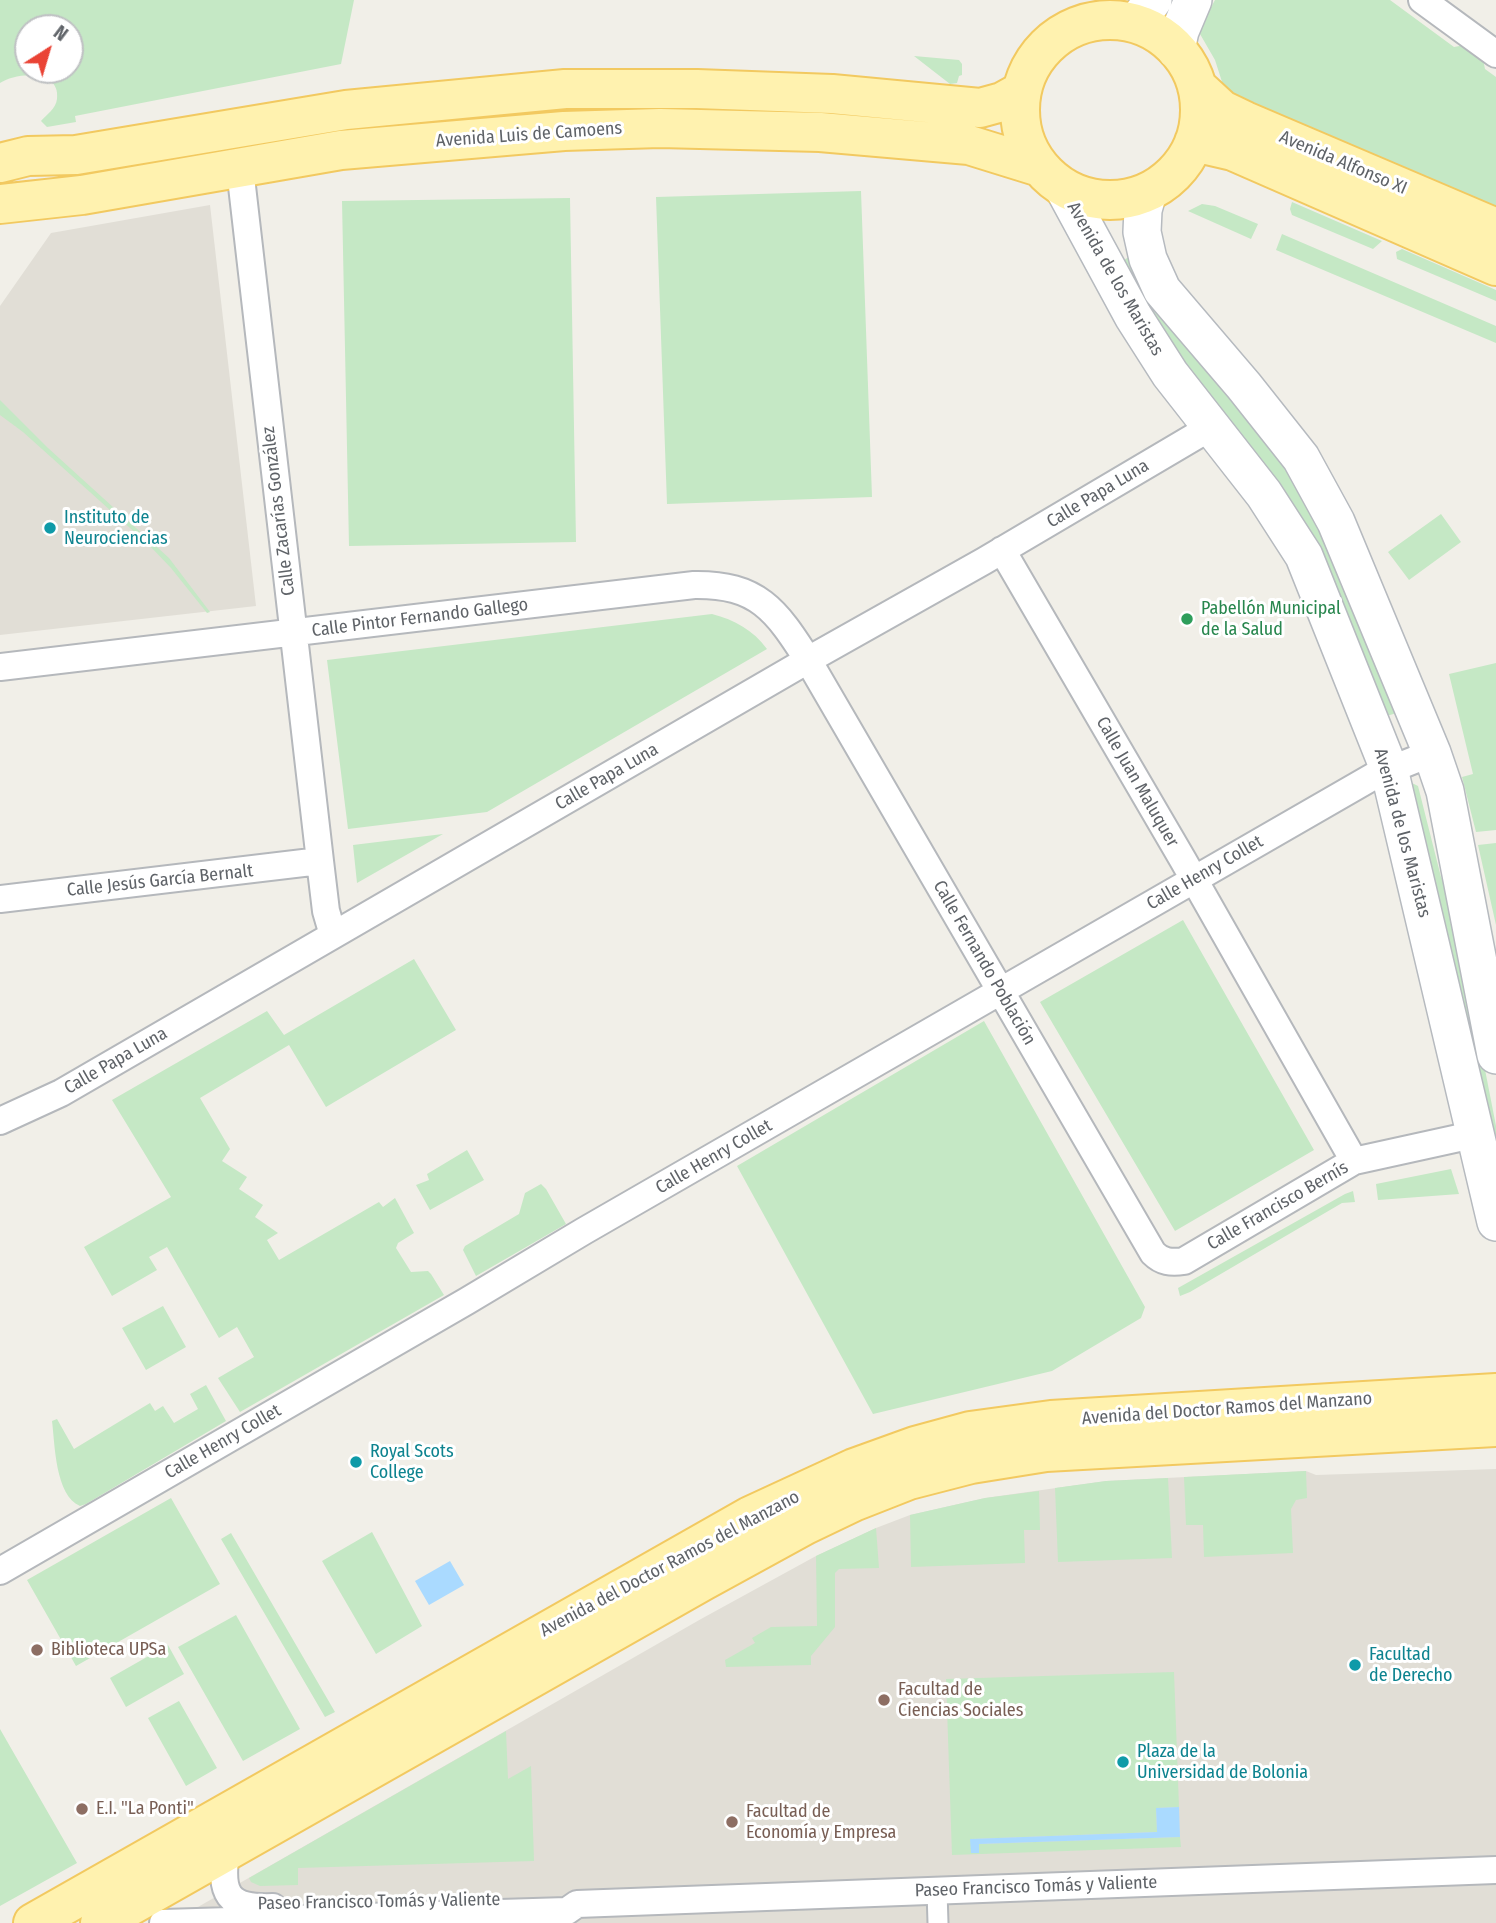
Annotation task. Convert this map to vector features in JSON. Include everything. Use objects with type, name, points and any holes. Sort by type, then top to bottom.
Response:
[{"type":"main road","points":[[1177,50],[1180,31],[1193,0]]},
{"type":"main road","points":[[1144,11],[1160,36],[1177,50],[1189,67],[1197,87],[1199,124],[1194,142],[1183,162],[1168,179],[1148,191],[1120,199],[1090,198],[1051,177],[1027,146],[1020,123],[1020,92],[1034,61],[1048,43],[1067,31],[1088,23],[1114,20],[1144,11]]},
{"type":"main road","name":"Avenida Alfonso XI","points":[[1197,87],[1222,110],[1245,121],[1496,228]]},
{"type":"main road","name":"Avenida Luis de Camoens","points":[[0,163],[28,156],[68,156],[346,110],[565,89],[698,89],[832,94],[980,108],[1002,102],[1020,92]]},
{"type":"main road","name":"Avenida Luis de Camoens","points":[[6,211],[82,195],[341,150],[564,131],[660,128],[820,132],[960,144],[1002,154],[1051,177]]},
{"type":"main road","name":"Avenida Alfonso XI","points":[[1194,142],[1233,151],[1496,265]]},
{"type":"main road","name":"Avenida Luis de Camoens","points":[[6,211],[28,184],[68,156]]},
{"type":"main road","name":"Avenida de los Maristas","points":[[1051,177],[1170,374],[1264,494],[1304,556],[1389,769],[1496,1222]]},
{"type":"main road","name":"Avenida de los Maristas","points":[[1148,191],[1143,210],[1142,232],[1148,259],[1162,290],[1301,458],[1336,522],[1432,753],[1445,791],[1496,1055]]},
{"type":"main road","name":"Avenida del Doctor Ramos del Manzano","points":[[33,1923],[750,1516],[853,1468],[915,1446],[970,1431],[1051,1420],[1496,1393]]},
{"type":"main road","name":"Avenida del Doctor Ramos del Manzano","points":[[100,1923],[799,1529],[853,1502],[909,1480],[971,1464],[1046,1452],[1496,1427]]},
{"type":"street","points":[[1422,0],[1496,54]]},
{"type":"street","name":"Calle Zacarías González","points":[[240,169],[326,911],[333,935]]},
{"type":"street","name":"Calle Papa Luna","points":[[0,1121],[61,1093],[1211,427]]},
{"type":"street","name":"Calle Juan Maluquer","points":[[1002,550],[1194,879],[1354,1161]]},
{"type":"street","name":"Calle Pintor Fernando Gallego","points":[[0,667],[694,585],[719,585],[738,589],[760,601],[781,619],[808,660]]},
{"type":"street","name":"Calle Fernando Población","points":[[808,660],[1153,1253],[1164,1261]]},
{"type":"street","name":"Calle Henry Collet","points":[[0,1571],[1194,879],[1389,769],[1432,753]]},
{"type":"street","name":"Calle Jesús García Bernalt","points":[[0,899],[320,861]]},
{"type":"street","name":"Calle Francisco Bernís","points":[[1164,1261],[1184,1261],[1354,1161],[1477,1134]]},
{"type":"street","name":"Paseo Francisco Tomás y Valiente","points":[[226,1851],[223,1882],[226,1893],[239,1903],[262,1908],[568,1897],[577,1904],[636,1913],[937,1891],[1496,1870]]},
{"type":"street","points":[[937,1891],[938,1923]]},
{"type":"street","name":"Paseo Francisco Tomás y Valiente","points":[[163,1923],[567,1911],[577,1904]]},
{"type":"shaded area","points":[[210,205],[256,606],[0,635],[0,306],[51,233]]},
{"type":"shaded area","points":[[1496,1469],[1496,1923],[170,1923],[701,1619],[816,1556],[910,1515],[985,1498],[1106,1481],[1306,1471],[1316,1475]]},
{"type":"green space","points":[[0,0],[354,0],[341,64],[75,116],[76,122],[47,127],[41,121],[56,103],[53,84],[84,84],[84,14],[14,14],[14,77],[0,83]]},
{"type":"green space","points":[[1215,0],[1390,0],[1454,47],[1465,45],[1483,59],[1485,69],[1496,77],[1496,209],[1233,96],[1224,88],[1215,60],[1200,34]]},
{"type":"green space","points":[[914,56],[959,60],[962,64],[962,75],[957,83],[950,84]]},
{"type":"green space","points":[[861,191],[872,497],[667,504],[656,197]]},
{"type":"green space","points":[[570,198],[576,542],[349,546],[342,201]]},
{"type":"green space","points":[[1292,202],[1382,241],[1373,249],[1292,215]]},
{"type":"green space","points":[[1202,204],[1215,206],[1258,224],[1251,239],[1188,211]]},
{"type":"green space","points":[[1282,234],[1496,326],[1496,343],[1276,250]]},
{"type":"green space","points":[[1402,249],[1496,290],[1496,301],[1397,259],[1396,252]]},
{"type":"green space","points":[[1132,255],[1294,470],[1400,712],[1380,718],[1186,374],[1116,265]]},
{"type":"green space","points":[[0,400],[48,448],[169,558],[210,612],[207,613],[149,545],[23,432],[0,415]]},
{"type":"green space","points":[[1441,514],[1461,542],[1409,580],[1388,552]]},
{"type":"green space","points":[[712,614],[743,627],[756,636],[767,649],[487,812],[348,829],[327,660]]},
{"type":"green space","points":[[1496,663],[1496,830],[1476,832],[1462,777],[1473,774],[1449,674]]},
{"type":"green space","points":[[1410,782],[1418,786],[1441,877],[1450,890],[1496,1126],[1496,1170]]},
{"type":"green space","points":[[443,834],[357,883],[353,845]]},
{"type":"green space","points":[[1496,843],[1496,925],[1478,845]]},
{"type":"green space","points":[[1183,920],[1314,1150],[1175,1231],[1040,1002]]},
{"type":"green space","points":[[414,959],[456,1030],[326,1107],[289,1045],[200,1098],[230,1149],[222,1161],[247,1177],[239,1189],[263,1205],[255,1217],[278,1233],[267,1240],[279,1260],[379,1202],[383,1207],[395,1198],[414,1233],[398,1243],[396,1248],[411,1272],[428,1271],[444,1295],[240,1412],[218,1378],[254,1357],[237,1327],[219,1338],[167,1247],[149,1257],[157,1270],[112,1296],[84,1247],[171,1197],[112,1100],[267,1011],[284,1035]]},
{"type":"green space","points":[[984,1021],[1145,1307],[1141,1318],[1052,1371],[873,1414],[737,1166]]},
{"type":"green space","points":[[467,1150],[484,1180],[430,1210],[416,1185],[429,1180],[427,1174]]},
{"type":"green space","points":[[1451,1169],[1459,1194],[1378,1200],[1376,1184]]},
{"type":"green space","points":[[541,1184],[566,1224],[476,1276],[463,1250],[465,1246],[519,1214],[525,1193]]},
{"type":"green space","points":[[1353,1191],[1355,1202],[1342,1203],[1180,1296],[1178,1288]]},
{"type":"green space","points":[[163,1306],[186,1347],[146,1370],[122,1328]]},
{"type":"green space","points":[[206,1385],[226,1421],[86,1504],[80,1506],[72,1500],[61,1481],[52,1421],[57,1419],[74,1449],[150,1403],[155,1411],[163,1406],[174,1423],[198,1409],[190,1394]]},
{"type":"green space","points":[[1306,1471],[1307,1498],[1296,1500],[1291,1509],[1293,1553],[1204,1557],[1203,1525],[1186,1525],[1184,1477]]},
{"type":"green space","points":[[1168,1478],[1172,1558],[1058,1562],[1055,1488],[1106,1481]]},
{"type":"green space","points":[[1039,1491],[1040,1530],[1024,1530],[1025,1563],[911,1567],[910,1515],[985,1498]]},
{"type":"green space","points":[[171,1498],[220,1584],[76,1666],[27,1580]]},
{"type":"green space","points":[[876,1528],[879,1568],[839,1569],[835,1573],[835,1627],[811,1656],[811,1665],[726,1667],[725,1660],[755,1643],[752,1638],[771,1627],[817,1626],[816,1556]]},
{"type":"green space","points":[[372,1532],[422,1626],[376,1654],[322,1561]]},
{"type":"green space","points":[[231,1533],[335,1712],[325,1717],[221,1539]]},
{"type":"green space","points":[[236,1615],[300,1729],[243,1761],[178,1647]]},
{"type":"green space","points":[[168,1645],[184,1674],[126,1707],[110,1678]]},
{"type":"green space","points":[[1174,1672],[1179,1807],[1156,1808],[1157,1832],[971,1839],[971,1852],[979,1853],[979,1844],[1180,1837],[1181,1847],[952,1855],[946,1679]]},
{"type":"green space","points":[[179,1701],[217,1768],[186,1786],[148,1718]]},
{"type":"green space","points":[[0,1729],[77,1863],[0,1906]]},
{"type":"green space","points":[[506,1731],[508,1779],[531,1766],[534,1861],[298,1868],[298,1885],[260,1886],[251,1882],[249,1878]]},
{"type":"water","points":[[450,1561],[464,1585],[429,1605],[415,1581]]},
{"type":"water","points":[[1179,1807],[1180,1837],[979,1844],[979,1853],[971,1853],[970,1839],[1157,1832],[1156,1808]]},
{"type":"place","name":"Instituto de Neurociencias","points":[[50,528]]},
{"type":"place","name":"Pabellón Municipal de la Salud","points":[[1187,619]]},
{"type":"place","name":"Royal Scots College","points":[[356,1462]]},
{"type":"place","name":"Biblioteca UPSa","points":[[37,1650]]},
{"type":"place","name":"Facultad de Derecho","points":[[1355,1665]]},
{"type":"place","name":"Facultad de Ciencias Sociales","points":[[884,1700]]},
{"type":"place","name":"Plaza de la Universidad de Bolonia","points":[[1123,1762]]},
{"type":"place","name":"E.I. \"La Ponti\"","points":[[82,1809]]},
{"type":"place","name":"Facultad de Economía y Empresa","points":[[732,1822]]}]
